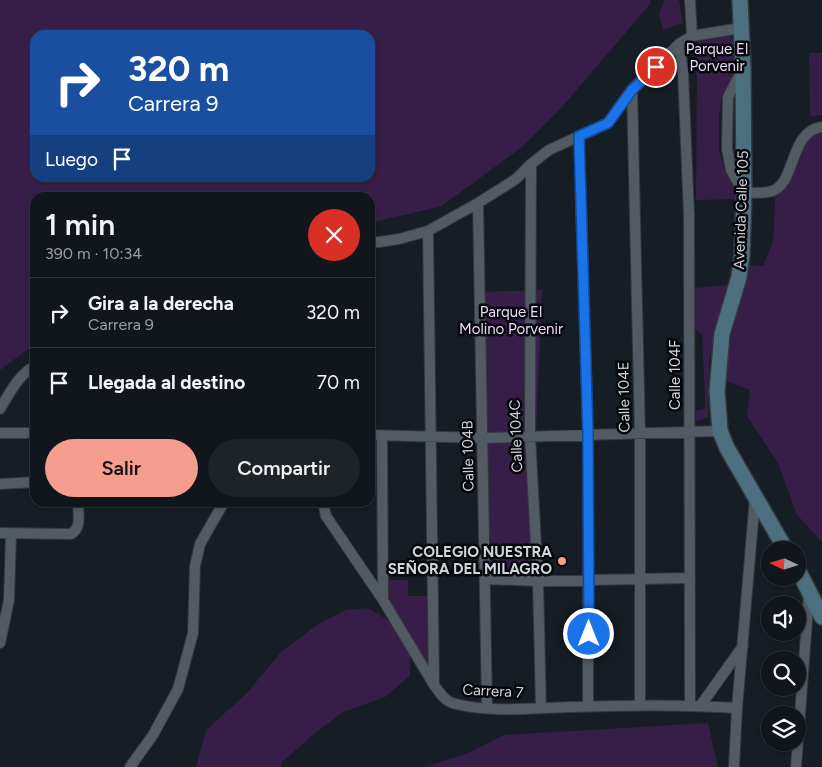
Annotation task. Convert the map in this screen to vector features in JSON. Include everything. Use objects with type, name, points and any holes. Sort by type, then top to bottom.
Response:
[{"type":"main road","name":"Avenida Calle 105","points":[[740,0],[743,68],[744,193],[742,255],[739,277],[722,334],[719,357],[717,391],[720,431],[727,448],[781,541]]},
{"type":"main road","points":[[806,584],[822,617]]},
{"type":"street","points":[[690,0],[692,36]]},
{"type":"street","points":[[375,242],[399,239],[428,231],[478,203],[516,179],[549,150],[608,123],[632,90],[679,44],[692,36],[741,28]]},
{"type":"street","name":"Calle 104F","points":[[679,44],[683,72],[689,215],[690,706]]},
{"type":"street","name":"Calle 104E","points":[[632,90],[640,434],[640,705]]},
{"type":"street","points":[[744,193],[773,191],[780,186],[801,141],[814,128],[822,128]]},
{"type":"street","points":[[579,136],[588,435],[588,706]]},
{"type":"street","name":"Calle 104C","points":[[531,164],[530,436],[538,581],[541,708]]},
{"type":"street","name":"Calle 104B","points":[[478,203],[487,708]]},
{"type":"street","points":[[428,231],[434,685]]},
{"type":"street","points":[[0,409],[11,391],[30,368]]},
{"type":"street","points":[[375,435],[483,438],[720,431]]},
{"type":"street","points":[[0,433],[30,433]]},
{"type":"street","points":[[382,436],[383,600]]},
{"type":"street","points":[[0,484],[30,482]]},
{"type":"street","points":[[734,767],[737,708],[755,498]]},
{"type":"street","points":[[0,533],[71,534],[75,532],[78,526],[78,507]]},
{"type":"street","points":[[130,767],[153,735],[178,689],[193,633],[195,566],[200,544],[221,507]]},
{"type":"street","name":"Carrera 7","points":[[324,507],[332,525],[383,600],[434,685],[443,697],[454,704],[487,708],[640,705],[701,705],[737,708]]},
{"type":"street","points":[[0,643],[9,600],[12,534]]},
{"type":"street","points":[[485,579],[538,581],[690,578]]},
{"type":"street","points":[[796,767],[810,591]]},
{"type":"street","points":[[701,705],[743,645]]},
{"type":"green space","points":[[0,0],[650,0],[651,3],[562,107],[522,147],[442,206],[375,222],[375,192],[30,192],[30,348],[0,370]]},
{"type":"green space","points":[[665,0],[679,0],[683,23],[663,30],[659,13]]},
{"type":"green space","name":"Parque El Porvenir","points":[[729,35],[735,47],[736,63],[730,85],[721,102],[719,149],[728,178],[733,181],[742,199],[696,200],[697,42],[700,37]]},
{"type":"green space","points":[[809,53],[822,53],[822,115],[810,116]]},
{"type":"green space","points":[[822,129],[822,542],[797,515],[778,463],[747,416],[750,390],[722,379],[749,265],[763,266],[773,241],[774,193],[809,133]]},
{"type":"green space","points":[[729,285],[719,314],[709,361],[708,417],[696,421],[696,411],[705,409],[705,399],[702,334],[694,328],[695,288]]},
{"type":"green space","name":"Parque El Molino Porvenir","points":[[542,290],[536,437],[539,580],[485,578],[482,292]]},
{"type":"green space","points":[[387,580],[408,580],[408,596],[433,596],[436,676],[402,630],[389,599]]},
{"type":"green space","points":[[368,608],[391,622],[410,653],[410,676],[385,697],[343,712],[282,762],[281,767],[196,767],[206,730],[247,693],[281,652],[318,624],[346,610]]},
{"type":"green space","points":[[708,723],[718,767],[424,767],[466,754],[504,735]]},
{"type":"place","name":"COLEGIO NUESTRA SEÑORA DEL MILAGRO","points":[[562,561]]},
{"type":"route","points":[[589,634],[588,435],[579,136],[608,123],[632,90],[656,67]]}]
